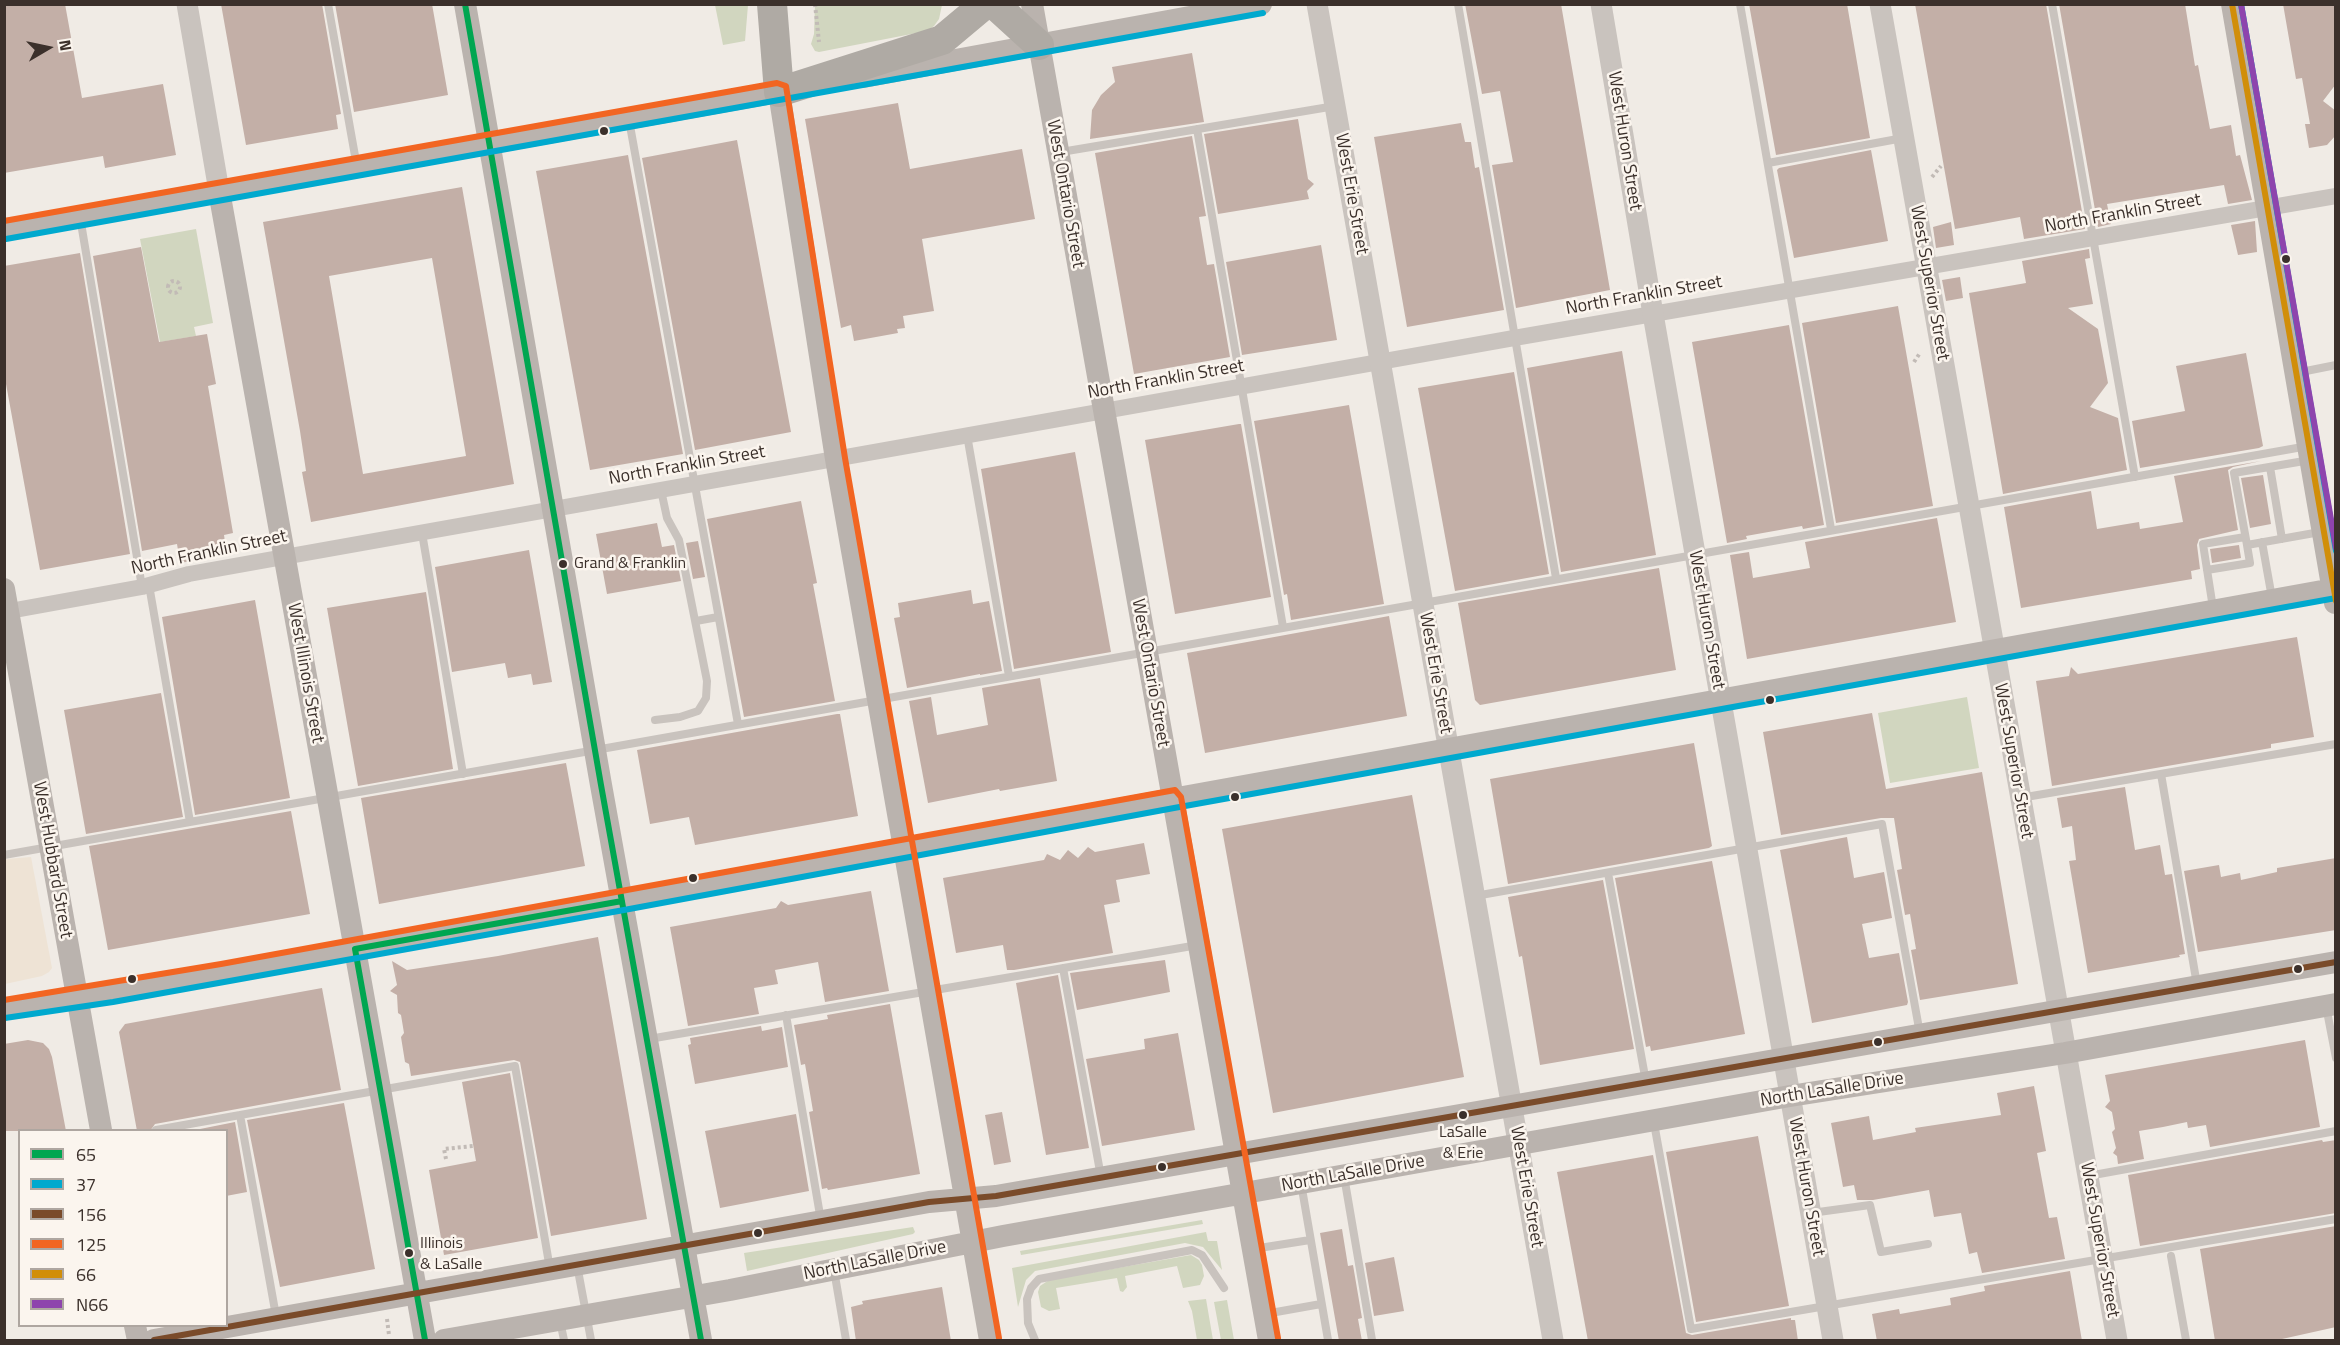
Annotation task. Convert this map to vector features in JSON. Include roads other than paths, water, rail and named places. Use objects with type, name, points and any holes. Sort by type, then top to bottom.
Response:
[{"type":"highway","points":[[772,4],[779,92],[942,40],[985,4]]},
{"type":"highway","points":[[994,4],[1039,45]]},
{"type":"main road","points":[[465,4],[701,1341]]},
{"type":"main road","name":"West Ontario Street","points":[[1032,4],[1269,1341]]},
{"type":"main road","points":[[4,230],[1039,45],[1176,16],[1262,4]]},
{"type":"main road","points":[[4,1009],[77,999],[905,850],[1172,799],[2272,600],[2335,594],[2232,4]]},
{"type":"main road","points":[[779,92],[836,459],[990,1341]]},
{"type":"main road","name":"West Illinois Street","points":[[219,191],[426,1341]]},
{"type":"main road","name":"West Hubbard Street","points":[[4,589],[6,612],[100,1129]]},
{"type":"main road","points":[[154,1341],[929,1202],[996,1196],[2336,962]]},
{"type":"main road","name":"North LaSalle Drive","points":[[444,1341],[562,1330],[586,1315],[974,1242],[1790,1096],[2065,1053],[2331,1005]]},
{"type":"street","name":"West Illinois Street","points":[[187,4],[219,191]]},
{"type":"street","name":"West Erie Street","points":[[1317,4],[1553,1341]]},
{"type":"street","name":"West Huron Street","points":[[1601,4],[1694,554],[1833,1341]]},
{"type":"street","name":"West Superior Street","points":[[1880,4],[2117,1341]]},
{"type":"street","name":"North Franklin Street","points":[[6,612],[146,586],[189,574],[967,435],[2336,196]]},
{"type":"lane","points":[[328,4],[357,167]]},
{"type":"lane","points":[[1458,4],[1556,578]]},
{"type":"lane","points":[[1740,4],[1831,529]]},
{"type":"lane","points":[[2052,4],[2135,477]]},
{"type":"lane","points":[[1057,152],[1335,106]]},
{"type":"lane","points":[[629,119],[738,724]]},
{"type":"lane","points":[[1197,129],[1283,627]]},
{"type":"lane","points":[[1768,163],[1904,138]]},
{"type":"lane","points":[[80,217],[190,822]]},
{"type":"lane","points":[[2296,373],[2336,365]]},
{"type":"lane","points":[[967,435],[1009,676]]},
{"type":"lane","points":[[4,855],[1968,505],[2135,477],[2310,453]]},
{"type":"lane","points":[[2207,570],[2250,563],[2240,490],[2234,473],[2270,467],[2310,453]]},
{"type":"lane","points":[[2270,467],[2269,485],[2272,507],[2282,539]]},
{"type":"lane","points":[[655,720],[680,717],[698,711],[706,698],[707,681],[679,540],[667,519],[661,490]]},
{"type":"lane","points":[[2214,611],[2203,544],[2262,542],[2323,532]]},
{"type":"lane","points":[[422,533],[463,774]]},
{"type":"lane","points":[[2262,542],[2272,600]]},
{"type":"lane","points":[[696,621],[718,617]]},
{"type":"lane","points":[[2019,798],[2336,744]]},
{"type":"lane","points":[[2161,774],[2197,986]]},
{"type":"lane","points":[[1475,896],[1882,824],[1920,1034]]},
{"type":"lane","points":[[1608,873],[1646,1082]]},
{"type":"lane","points":[[647,1039],[1198,945]]},
{"type":"lane","points":[[1063,968],[1101,1177]]},
{"type":"lane","points":[[2331,1005],[2336,1058]]},
{"type":"lane","points":[[786,1015],[821,1222]]},
{"type":"lane","points":[[166,1129],[515,1066],[550,1270]]},
{"type":"lane","points":[[240,1115],[276,1319]]},
{"type":"lane","points":[[1653,1121],[1691,1329],[2336,1219]]},
{"type":"lane","points":[[2087,1176],[2336,1131]]},
{"type":"lane","points":[[1344,1175],[1372,1341]]},
{"type":"lane","points":[[1301,1183],[1328,1341]]},
{"type":"lane","points":[[1811,1213],[1870,1205],[1881,1252],[1928,1244]]},
{"type":"lane","points":[[1253,1249],[1310,1239]]},
{"type":"lane","points":[[1035,1341],[1028,1323],[1027,1299],[1031,1288],[1039,1279],[1192,1250],[1202,1255],[1224,1288]]},
{"type":"lane","points":[[2171,1256],[2186,1341]]},
{"type":"lane","points":[[577,1265],[591,1341]]},
{"type":"lane","points":[[834,1270],[846,1341]]},
{"type":"lane","points":[[1265,1314],[1321,1304]]},
{"type":"place","name":"Grand & Franklin","points":[[563,564]]},
{"type":"place","name":"LaSalle & Erie","points":[[1463,1115]]},
{"type":"place","name":"Illinois & LaSalle","points":[[409,1253]]}]
